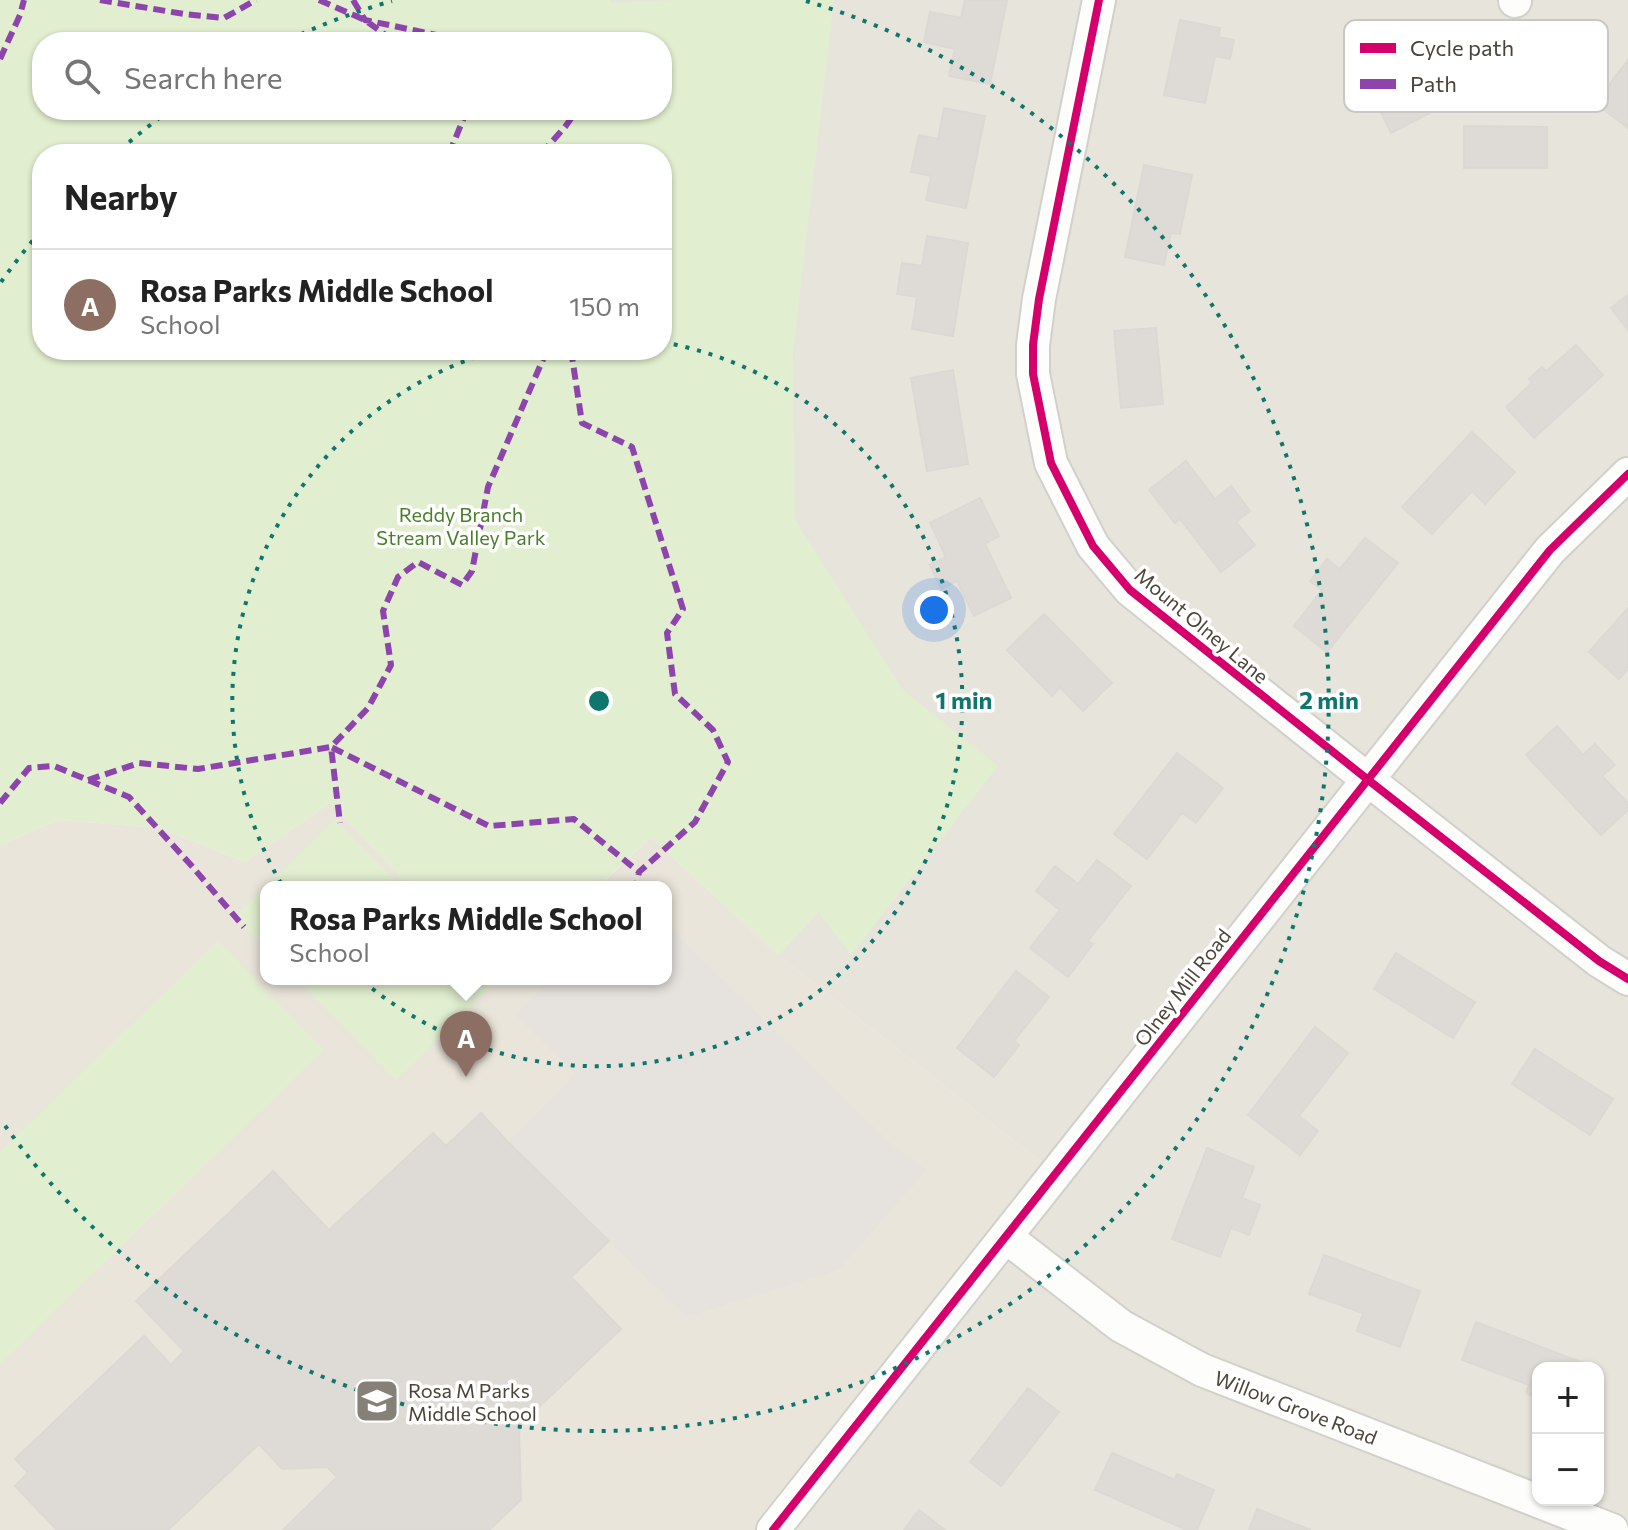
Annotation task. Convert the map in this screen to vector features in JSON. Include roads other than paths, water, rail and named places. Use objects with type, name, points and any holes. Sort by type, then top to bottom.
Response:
[{"type":"street","name":"Mount Olney Lane","points":[[1099,0],[1039,299],[1033,345],[1033,374],[1051,463],[1093,546],[1130,590],[1599,961],[1628,979]]},
{"type":"street","name":"Olney Mill Road","points":[[773,1530],[1550,550],[1628,474]]},
{"type":"street","name":"Willow Grove Road","points":[[1006,1237],[1121,1326],[1202,1370],[1612,1530]]},
{"type":"place","name":"Rosa Parks Middle School","points":[[466,1077]]},
{"type":"place","name":"Rosa M Parks Middle School","points":[[377,1401]]},
{"type":"park label","name":"Reddy Branch Stream Valley Park","points":[[461,526]]}]
